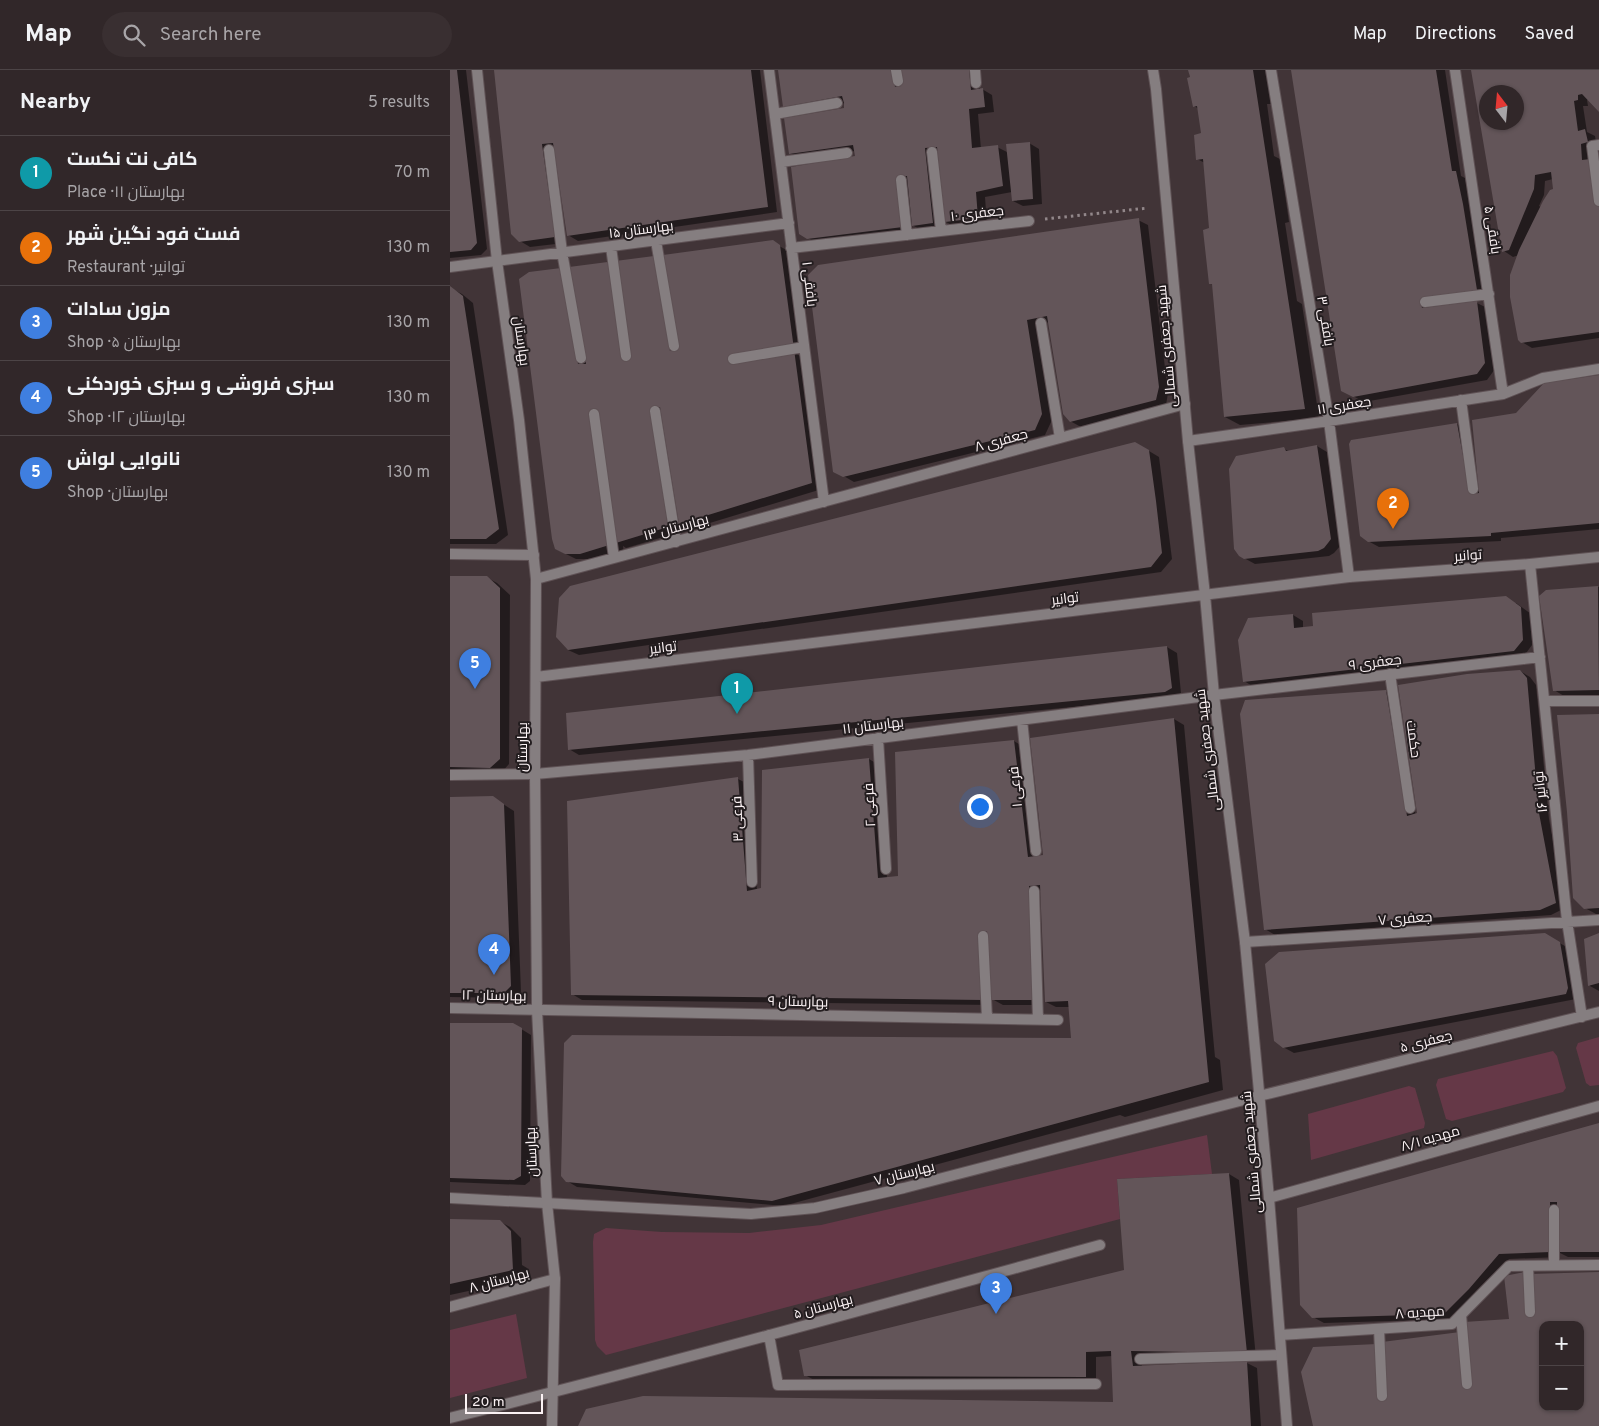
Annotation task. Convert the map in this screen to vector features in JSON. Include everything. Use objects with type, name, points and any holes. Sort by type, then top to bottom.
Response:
[{"type":"street","name":"بهارستان","points":[[477,70],[497,261],[519,420],[536,579],[537,1010],[547,1203],[555,1279],[552,1426]]},
{"type":"street","name":"بافقی ۱","points":[[769,70],[824,502]]},
{"type":"street","points":[[975,70],[976,83]]},
{"type":"street","name":"شهید جعفری شمالی","points":[[1153,70],[1214,696],[1245,942],[1269,1198],[1287,1426]]},
{"type":"street","name":"بافقی ۳","points":[[1271,70],[1329,421],[1349,577]]},
{"type":"street","name":"بافقی ۵","points":[[1455,70],[1503,394]]},
{"type":"street","points":[[775,114],[837,103]]},
{"type":"street","points":[[1599,145],[1592,146],[1599,201]]},
{"type":"street","points":[[549,150],[562,252],[581,358]]},
{"type":"street","points":[[932,152],[941,231]]},
{"type":"street","points":[[781,162],[847,153]]},
{"type":"street","points":[[901,180],[907,234]]},
{"type":"street","name":"جعفری ۱۰","points":[[792,248],[1029,221]]},
{"type":"street","name":"بهارستان ۱۵","points":[[450,267],[789,223]]},
{"type":"street","points":[[656,241],[674,346]]},
{"type":"street","points":[[610,247],[626,356]]},
{"type":"street","points":[[1425,302],[1489,294]]},
{"type":"street","points":[[1041,323],[1060,438]]},
{"type":"street","points":[[733,358],[804,347]]},
{"type":"street","name":"جعفری ۱۱","points":[[1188,441],[1503,394],[1543,378],[1599,369]]},
{"type":"street","points":[[1462,400],[1473,489]]},
{"type":"street","name":"جعفری ۸","points":[[824,502],[1185,404]]},
{"type":"street","points":[[655,411],[676,542]]},
{"type":"street","points":[[594,414],[614,558]]},
{"type":"street","name":"بهارستان ۱۳","points":[[536,579],[824,502]]},
{"type":"street","points":[[450,554],[534,555]]},
{"type":"street","name":"توانیر","points":[[536,677],[1349,577],[1599,557]]},
{"type":"street","name":"توانیر ۱۶","points":[[1530,564],[1567,921],[1582,1016]]},
{"type":"street","name":"جعفری ۹","points":[[1214,696],[1540,657]]},
{"type":"street","name":"حکمت","points":[[1390,674],[1410,808]]},
{"type":"street","name":"بهارستان ۱۱","points":[[450,775],[535,774],[748,755],[1214,696]]},
{"type":"street","points":[[1545,701],[1599,701]]},
{"type":"street","name":"فرعی ۱","points":[[1022,720],[1036,851]]},
{"type":"street","name":"فرعی ۲","points":[[878,738],[886,869]]},
{"type":"street","name":"فرعی ۳","points":[[748,755],[752,882]]},
{"type":"street","points":[[1034,891],[1038,1019]]},
{"type":"street","name":"جعفری ۷","points":[[1245,942],[1599,920]]},
{"type":"street","points":[[983,936],[987,1018]]},
{"type":"street","name":"بهارستان ۱۲","points":[[450,1008],[537,1010]]},
{"type":"street","name":"بهارستان ۹","points":[[537,1010],[1058,1020]]},
{"type":"street","name":"جعفری ۵","points":[[1259,1096],[1599,1012]]},
{"type":"street","name":"بهارستان ۷","points":[[450,1198],[751,1214],[815,1208],[904,1188],[1259,1096]]},
{"type":"street","name":"مهدیه ۸/۱","points":[[1269,1198],[1599,1106]]},
{"type":"street","points":[[1554,1210],[1554,1265]]},
{"type":"street","name":"بهارستان ۵","points":[[450,1418],[552,1393],[1100,1245]]},
{"type":"street","name":"مهدیه ۸","points":[[1280,1335],[1452,1324],[1509,1266],[1599,1265]]},
{"type":"street","points":[[1528,1266],[1530,1312]]},
{"type":"street","name":"بهارستان ۸","points":[[450,1307],[555,1279]]},
{"type":"street","points":[[1461,1315],[1467,1384]]},
{"type":"street","points":[[1379,1329],[1382,1396]]},
{"type":"street","points":[[769,1335],[778,1385],[1096,1384]]},
{"type":"street","points":[[1140,1359],[1281,1355]]},
{"type":"path","points":[[1029,221],[1166,206]]},
{"type":"shaded area","points":[[1599,1037],[1599,1085],[1590,1086],[1586,1083],[1576,1048],[1578,1043]]},
{"type":"shaded area","points":[[1553,1051],[1557,1056],[1566,1088],[1563,1092],[1452,1121],[1446,1119],[1436,1085],[1438,1079]]},
{"type":"shaded area","points":[[1409,1086],[1415,1088],[1425,1123],[1424,1128],[1311,1160],[1308,1114]]},
{"type":"shaded area","points":[[1207,1135],[1212,1174],[1117,1179],[1120,1219],[606,1355],[597,1346],[595,1340],[593,1242],[594,1234],[606,1228],[662,1232],[749,1233],[821,1225]]},
{"type":"shaded area","points":[[516,1314],[527,1378],[450,1398],[450,1330]]},
{"type":"building","points":[[450,70],[457,70],[477,243],[471,250],[450,252]]},
{"type":"building","points":[[494,70],[751,70],[768,207],[567,236],[553,143],[542,144],[555,237],[519,242],[511,234]]},
{"type":"building","points":[[778,70],[893,70],[895,87],[901,86],[899,70],[969,70],[971,90],[983,88],[985,107],[969,109],[972,148],[998,145],[1003,186],[976,192],[978,218],[945,222],[937,147],[925,148],[933,223],[912,226],[907,176],[897,176],[903,227],[807,239],[799,234],[791,167],[855,156],[853,145],[789,154],[784,118],[844,108],[844,103],[842,96],[783,107]]},
{"type":"building","points":[[1188,70],[1253,70],[1305,409],[1224,417],[1212,284],[1209,284],[1203,230],[1209,228],[1203,159],[1196,160],[1194,135],[1201,133],[1197,106],[1193,107],[1187,78],[1190,77]]},
{"type":"building","points":[[1291,70],[1436,70],[1452,171],[1456,171],[1463,204],[1477,290],[1421,299],[1421,303],[1422,308],[1477,301],[1485,363],[1477,374],[1353,397],[1341,391]]},
{"type":"building","points":[[1471,70],[1599,70],[1599,112],[1582,94],[1578,95],[1578,100],[1574,101],[1578,131],[1585,129],[1588,142],[1581,144],[1582,160],[1599,158],[1599,332],[1521,343],[1518,340],[1510,297],[1510,275],[1519,250],[1543,201],[1550,190],[1553,189],[1551,172],[1535,175],[1534,189],[1509,250],[1502,252],[1481,130],[1524,130],[1524,85],[1479,85],[1479,117]]},
{"type":"building","points":[[1030,142],[1033,199],[1012,201],[1006,144]]},
{"type":"building","points":[[1139,218],[1159,387],[1156,400],[1070,422],[1063,414],[1047,316],[1027,320],[1042,414],[1035,430],[843,477],[833,472],[808,275],[818,265]]},
{"type":"building","points":[[773,240],[780,245],[812,483],[679,524],[660,407],[650,409],[668,527],[580,554],[565,554],[555,549],[552,539],[519,279],[529,272],[561,268],[578,364],[586,364],[569,267],[654,256],[670,351],[678,350],[663,255]]},
{"type":"building","points":[[450,286],[463,296],[499,529],[486,539],[450,539]]},
{"type":"building","points":[[1599,375],[1599,523],[1491,533],[1491,536],[1368,542],[1360,536],[1349,444],[1351,440],[1457,423],[1470,494],[1479,493],[1472,420],[1516,413],[1544,383]]},
{"type":"building","points":[[1135,442],[1149,450],[1156,501],[1162,553],[1151,567],[568,650],[556,637],[559,598],[570,586]]},
{"type":"building","points":[[1317,445],[1331,539],[1324,548],[1318,551],[1244,559],[1239,556],[1234,549],[1229,469],[1236,456],[1284,447],[1286,451]]},
{"type":"building","points":[[450,576],[487,576],[500,588],[500,759],[490,768],[450,767]]},
{"type":"building","points":[[1598,586],[1599,690],[1553,691],[1539,596],[1546,590]]},
{"type":"building","points":[[1506,596],[1521,607],[1523,640],[1514,651],[1243,682],[1238,640],[1248,618],[1293,614],[1294,628],[1313,626],[1312,613]]},
{"type":"building","points":[[1167,646],[1172,688],[1165,692],[568,750],[566,713]]},
{"type":"building","points":[[1520,670],[1527,678],[1539,813],[1556,903],[1540,910],[1264,930],[1240,714],[1245,700],[1386,690],[1407,816],[1417,813],[1398,685],[1467,674]]},
{"type":"building","points":[[1599,714],[1599,908],[1584,909],[1573,898],[1567,812],[1557,715]]},
{"type":"building","points":[[1174,718],[1209,1082],[772,1201],[566,1182],[561,1176],[564,1043],[572,1035],[1071,1038],[1068,1001],[1045,1002],[1040,885],[1029,886],[1033,1000],[991,1000],[987,931],[980,931],[983,1000],[571,995],[567,801],[738,777],[747,891],[761,888],[762,770],[869,758],[878,878],[898,876],[895,752],[1014,740],[1028,857],[1043,855],[1030,738]]},
{"type":"building","points":[[493,796],[504,804],[511,986],[504,993],[450,993],[450,797]]},
{"type":"building","points":[[1545,933],[1560,942],[1568,988],[1566,994],[1283,1048],[1274,1041],[1265,964],[1279,952]]},
{"type":"building","points":[[1599,933],[1599,983],[1588,986],[1584,939]]},
{"type":"building","points":[[450,1023],[513,1023],[522,1028],[521,1176],[514,1180],[450,1178]]},
{"type":"building","points":[[1599,1123],[1599,1252],[1557,1252],[1557,1202],[1550,1202],[1551,1252],[1499,1254],[1469,1289],[1444,1314],[1312,1318],[1300,1305],[1297,1208]]},
{"type":"building","points":[[1229,1173],[1247,1353],[1131,1351],[1133,1366],[1247,1361],[1251,1426],[578,1426],[586,1409],[643,1396],[1113,1402],[1111,1351],[1086,1352],[1086,1377],[804,1376],[799,1350],[1124,1270],[1117,1179]]},
{"type":"building","points":[[450,1219],[500,1220],[511,1231],[513,1270],[450,1284]]},
{"type":"building","points":[[1525,1272],[1530,1274],[1599,1272],[1599,1426],[1313,1426],[1301,1372],[1313,1347],[1377,1344],[1379,1400],[1385,1399],[1382,1342],[1460,1332],[1464,1322],[1509,1319],[1504,1276]]},
{"type":"place","name":"فست فود نگین شهر","points":[[1393,529]]},
{"type":"place","name":"نانوایی لواش","points":[[475,689]]},
{"type":"place","name":"کافی نت نکست","points":[[737,714]]},
{"type":"place","name":"سبزی فروشی و سبزی خوردکنی","points":[[494,975]]},
{"type":"place","name":"مزون سادات","points":[[996,1314]]}]
